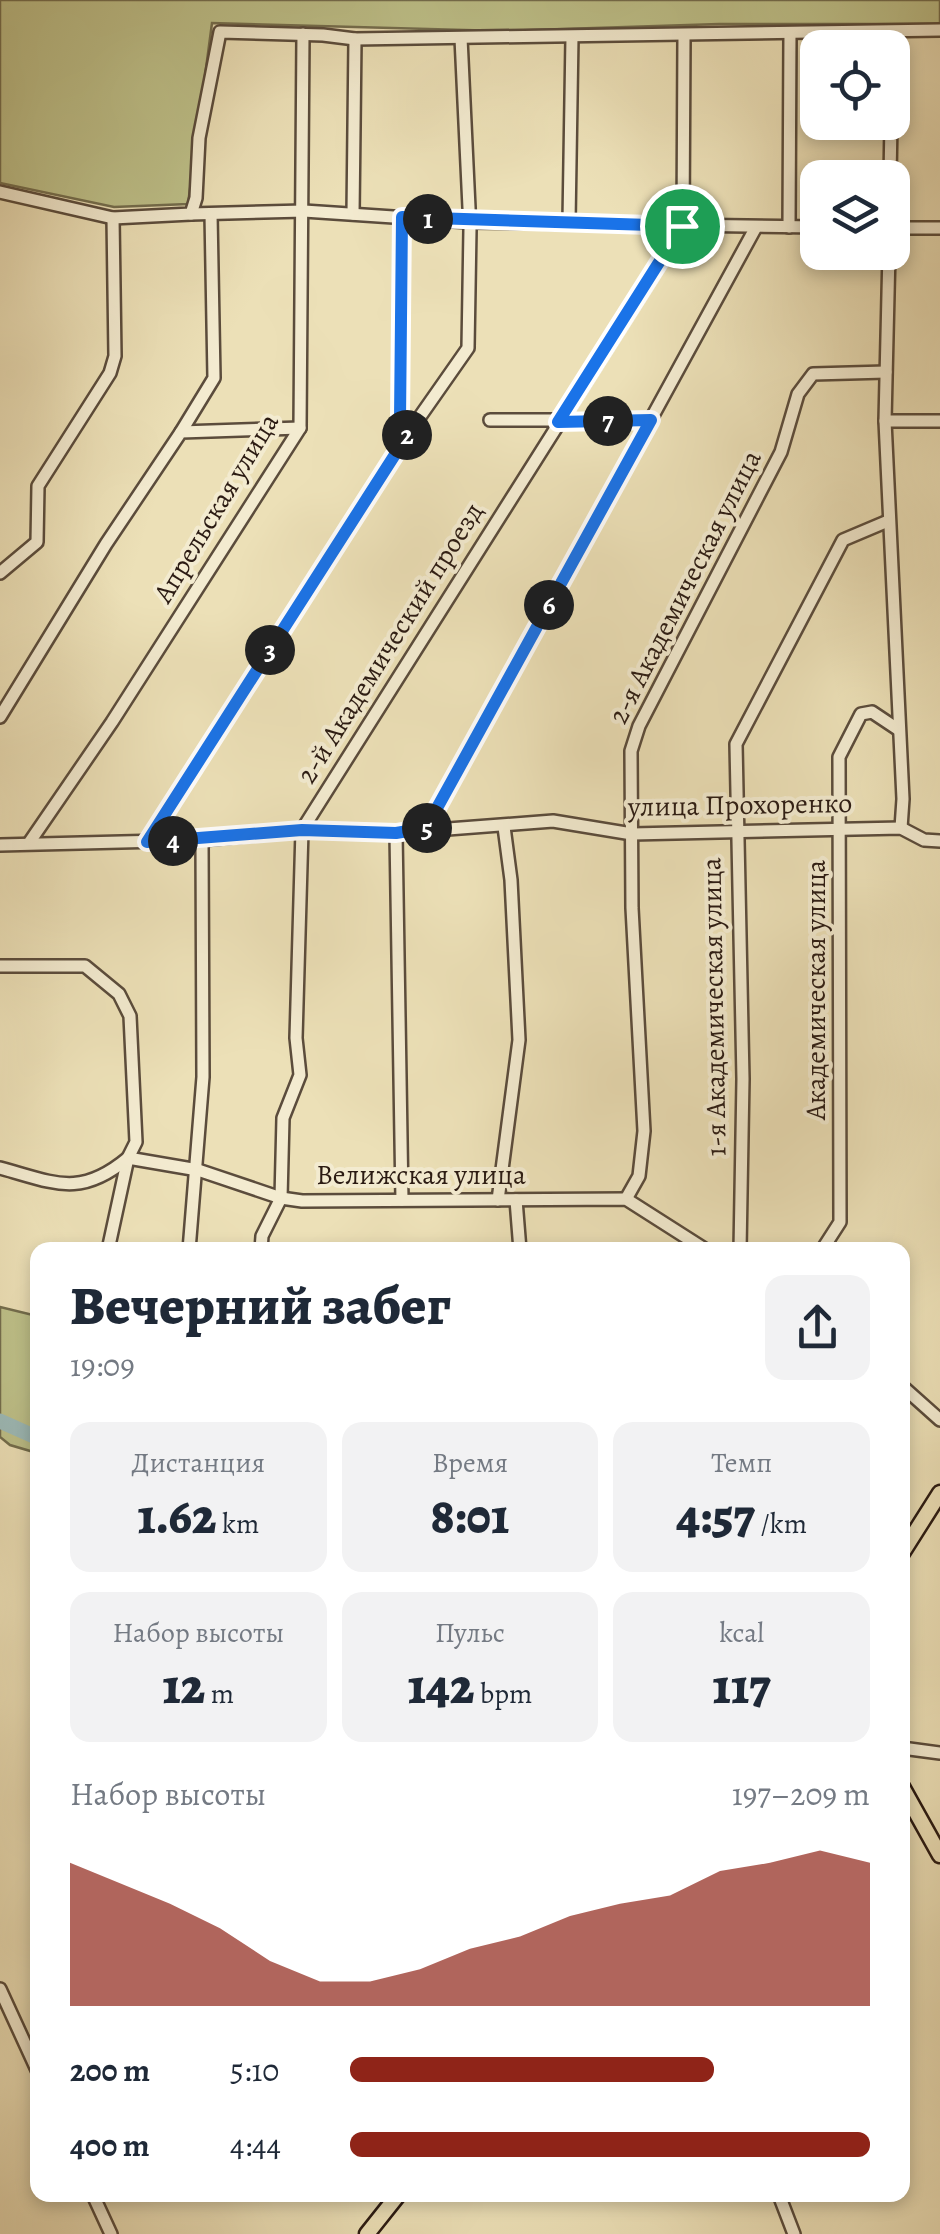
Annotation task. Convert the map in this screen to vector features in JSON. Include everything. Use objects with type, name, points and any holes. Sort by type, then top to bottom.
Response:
[{"type":"main road","points":[[910,1541],[940,1494]]},
{"type":"main road","points":[[910,1801],[940,1855]]},
{"type":"main road","points":[[367,2234],[392,2202]]},
{"type":"street","points":[[910,31],[940,30]]},
{"type":"street","points":[[191,214],[199,138],[220,32],[355,40],[800,33]]},
{"type":"street","points":[[789,227],[790,33]]},
{"type":"street","name":"Апрельская улица","points":[[29,843],[112,722],[300,428],[303,34]]},
{"type":"street","points":[[682,226],[684,35]]},
{"type":"street","points":[[569,221],[572,37]]},
{"type":"street","points":[[147,842],[412,428],[468,348],[461,38]]},
{"type":"street","points":[[353,214],[355,40]]},
{"type":"street","points":[[0,192],[113,218],[304,211],[468,222],[800,227]]},
{"type":"street","points":[[0,718],[214,378],[211,214]]},
{"type":"street","points":[[402,217],[400,420],[412,428]]},
{"type":"street","points":[[0,573],[37,542],[38,486],[110,373],[115,356],[113,218]]},
{"type":"street","name":"2-й Академический проезд","points":[[302,830],[682,226]]},
{"type":"street","points":[[426,828],[756,227]]},
{"type":"street","points":[[910,228],[940,228]]},
{"type":"street","points":[[889,270],[885,420],[901,828]]},
{"type":"street","name":"2-я Академическая улица","points":[[626,1199],[638,1176],[644,1131],[631,751],[639,726],[781,452],[798,394],[813,374],[886,372]]},
{"type":"street","points":[[490,420],[651,420]]},
{"type":"street","points":[[885,420],[940,421]]},
{"type":"street","points":[[181,432],[300,428]]},
{"type":"street","name":"1-я Академическая улица","points":[[740,1242],[743,1078],[736,744],[843,540],[888,521]]},
{"type":"street","name":"Академическая улица","points":[[827,1242],[840,1222],[839,757],[861,714],[872,712],[900,730]]},
{"type":"street","name":"улица Прохоренко","points":[[0,845],[202,840],[302,830],[396,833],[553,822],[632,834],[901,828],[924,840],[940,841]]},
{"type":"street","points":[[498,1200],[519,1040],[518,976],[504,826]]},
{"type":"street","points":[[262,1242],[281,1198],[283,1118],[300,1075],[296,1038],[302,830]]},
{"type":"street","points":[[396,833],[402,1200]]},
{"type":"street","points":[[189,1242],[203,1076],[202,840]]},
{"type":"street","points":[[0,966],[85,966],[119,994],[130,1016],[136,1142],[128,1158],[110,1242]]},
{"type":"street","points":[[0,1168],[72,1186],[106,1176],[128,1158]]},
{"type":"street","name":"Велижская улица","points":[[128,1158],[198,1170],[281,1198],[626,1199]]},
{"type":"street","points":[[626,1199],[693,1242]]},
{"type":"street","points":[[516,1200],[519,1242]]},
{"type":"street","points":[[910,1393],[940,1420]]},
{"type":"street","points":[[910,1749],[940,1753]]},
{"type":"street","points":[[0,1989],[30,2055]]},
{"type":"street","points":[[96,2202],[110,2234]]},
{"type":"street","points":[[782,2202],[794,2234]]},
{"type":"green space","points":[[0,0],[940,0],[940,24],[719,24],[502,31],[212,23],[188,204],[114,207],[0,183]]},
{"type":"green space","points":[[0,1307],[30,1314],[30,1451],[10,1445],[0,1437]]},
{"type":"waterway","points":[[0,1421],[30,1434]]},
{"type":"route","points":[[402,217],[682,226],[558,422],[651,420],[426,828],[396,833],[302,830],[147,842],[412,428],[403,426],[400,420],[402,217]]}]
